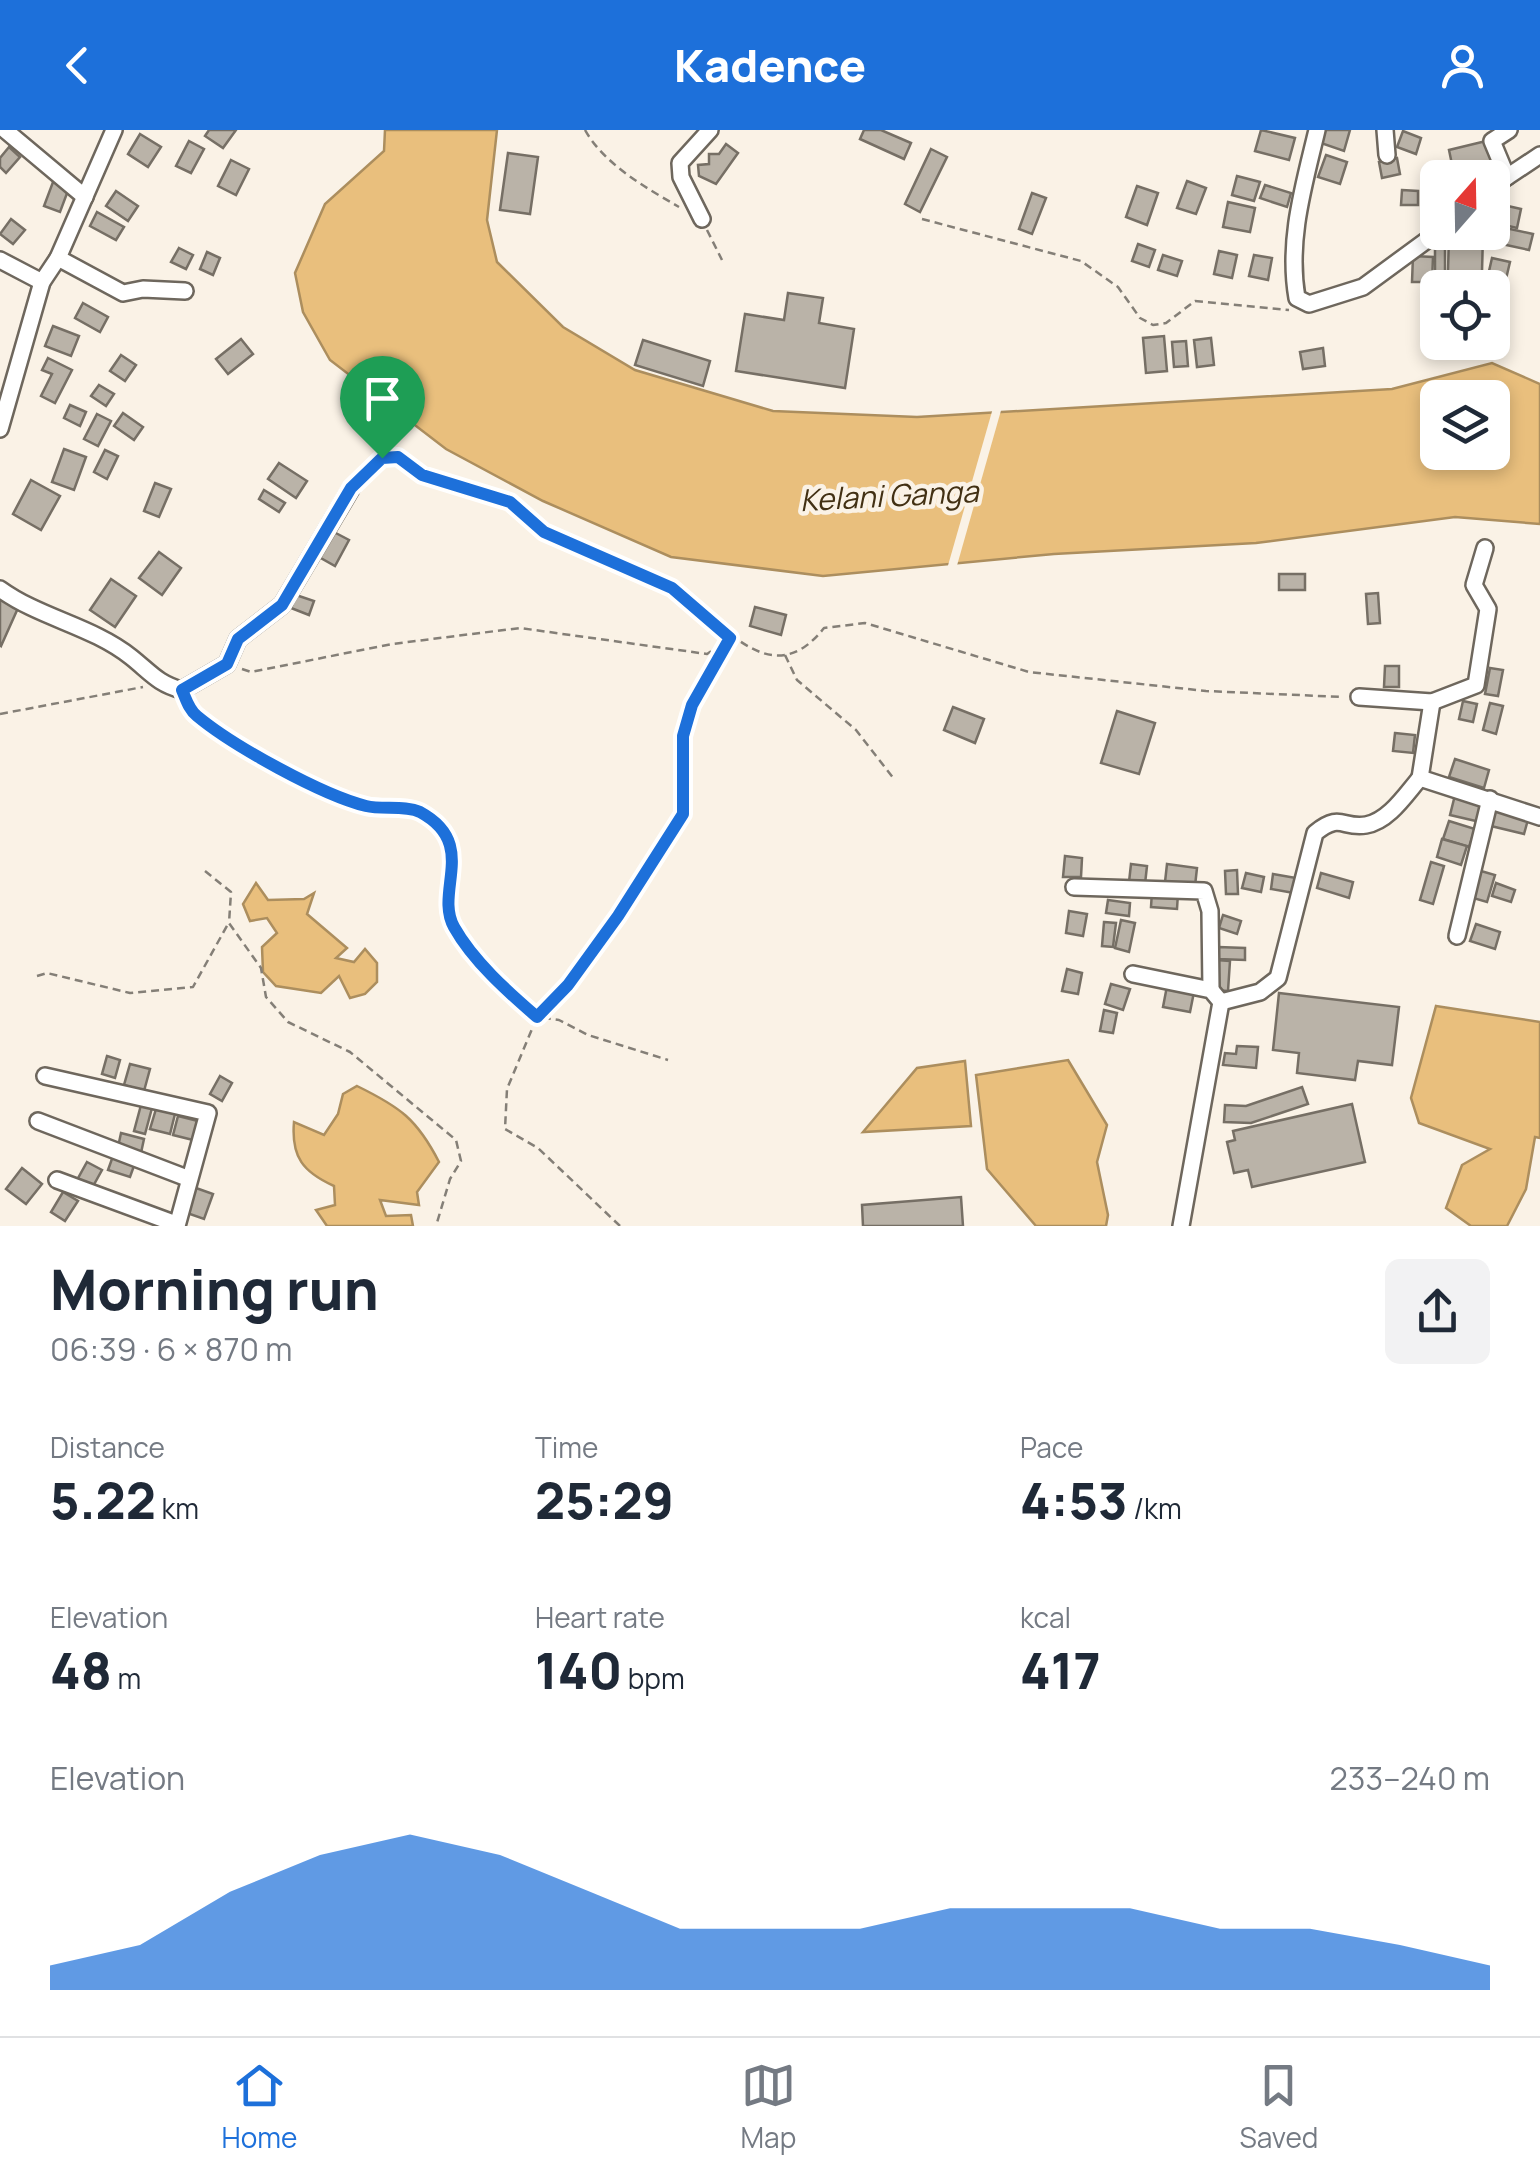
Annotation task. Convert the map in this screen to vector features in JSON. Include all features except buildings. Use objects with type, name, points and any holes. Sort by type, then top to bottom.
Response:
[{"type":"street","points":[[5,130],[85,196]]},
{"type":"street","points":[[0,430],[42,282],[58,258],[114,130]]},
{"type":"street","points":[[702,219],[681,177],[680,164],[710,130]]},
{"type":"street","points":[[1317,130],[1297,212],[1292,273],[1296,298],[1309,304],[1363,287],[1420,245]]},
{"type":"street","points":[[1385,130],[1387,155]]},
{"type":"street","points":[[1500,160],[1492,141],[1509,130]]},
{"type":"street","points":[[1510,175],[1540,155]]},
{"type":"street","points":[[58,258],[123,294],[143,289],[185,292]]},
{"type":"street","points":[[0,260],[42,282]]},
{"type":"street","points":[[0,589],[94,632],[132,657],[159,684],[182,690],[227,664],[238,639],[282,605],[351,488]]},
{"type":"street","points":[[1359,698],[1432,702],[1476,686],[1488,609],[1474,586],[1486,548]]},
{"type":"street","points":[[1133,974],[1216,996],[1260,992],[1278,978],[1315,833],[1339,820],[1366,826],[1388,814],[1420,778],[1432,702]]},
{"type":"street","points":[[1420,778],[1540,816]]},
{"type":"street","points":[[1457,936],[1490,800]]},
{"type":"street","points":[[1074,887],[1204,892],[1216,996],[1182,1226]]},
{"type":"street","points":[[46,1076],[208,1114],[176,1225],[57,1180]]},
{"type":"street","points":[[38,1122],[187,1178]]},
{"type":"path","points":[[585,130],[594,146],[650,191],[702,219],[722,260]]},
{"type":"path","points":[[922,219],[1082,261],[1118,287],[1140,318],[1153,324],[1166,323],[1195,301],[1259,310],[1295,310],[1309,304]]},
{"type":"path","points":[[351,488],[382,458],[398,457],[422,475],[510,502],[544,532],[672,588],[730,638],[756,651],[784,654],[810,646],[824,628],[865,623],[1030,672],[1206,691],[1359,698]]},
{"type":"path","points":[[227,664],[252,672],[392,644],[520,628],[707,654],[730,638]]},
{"type":"path","points":[[620,1226],[538,1148],[505,1129],[506,1089],[537,1017],[598,944],[683,814],[683,736],[692,705],[730,638]]},
{"type":"path","points":[[784,654],[797,680],[856,730],[894,779]]},
{"type":"path","points":[[0,714],[159,684]]},
{"type":"path","points":[[182,690],[193,714],[298,776],[367,806],[418,811],[445,834],[456,871],[446,901],[452,924],[473,954],[537,1017],[559,1020],[588,1034],[668,1060]]},
{"type":"path","points":[[37,976],[46,973],[130,994],[193,987],[229,923],[231,892],[206,871]]},
{"type":"path","points":[[229,923],[261,968],[266,998],[288,1022],[350,1052],[456,1140],[461,1161],[436,1226]]},
{"type":"water","name":"Kelani Ganga","points":[[385,130],[497,130],[487,220],[497,262],[563,327],[635,370],[773,411],[917,417],[1392,389],[1420,382],[1420,470],[1510,470],[1510,380],[1427,380],[1492,363],[1540,384],[1540,524],[1455,517],[1256,543],[1054,554],[823,576],[671,557],[543,501],[446,449],[330,360],[303,312],[295,273],[325,204],[384,151]]},
{"type":"water","points":[[256,883],[268,900],[304,899],[314,893],[307,914],[347,948],[336,958],[354,962],[365,949],[377,963],[377,982],[365,994],[350,998],[339,976],[321,993],[276,986],[263,972],[262,947],[277,933],[267,918],[250,921],[243,904]]},
{"type":"water","points":[[1436,1006],[1540,1022],[1540,1138],[1535,1137],[1526,1189],[1507,1226],[1471,1226],[1446,1208],[1462,1165],[1490,1149],[1419,1123],[1411,1098]]},
{"type":"water","points":[[1068,1060],[1107,1125],[1097,1162],[1108,1215],[1106,1226],[1036,1226],[987,1169],[976,1075]]},
{"type":"water","points":[[965,1061],[971,1126],[863,1132],[917,1068]]},
{"type":"water","points":[[357,1086],[406,1116],[439,1162],[417,1192],[419,1205],[380,1200],[386,1216],[411,1215],[413,1226],[327,1226],[316,1210],[335,1205],[334,1186],[301,1162],[294,1122],[324,1135],[338,1114],[343,1094]]},
{"type":"pier","points":[[1002,407],[956,569],[947,569],[993,408]]},
{"type":"route","points":[[398,457],[422,475],[510,502],[544,532],[672,588],[730,638],[692,705],[683,736],[683,814],[618,916],[568,985],[537,1017],[473,954],[452,924],[446,901],[456,871],[445,834],[418,811],[367,806],[298,776],[193,714],[182,690],[227,664],[238,639],[282,605],[351,488],[382,458],[398,457]]}]
